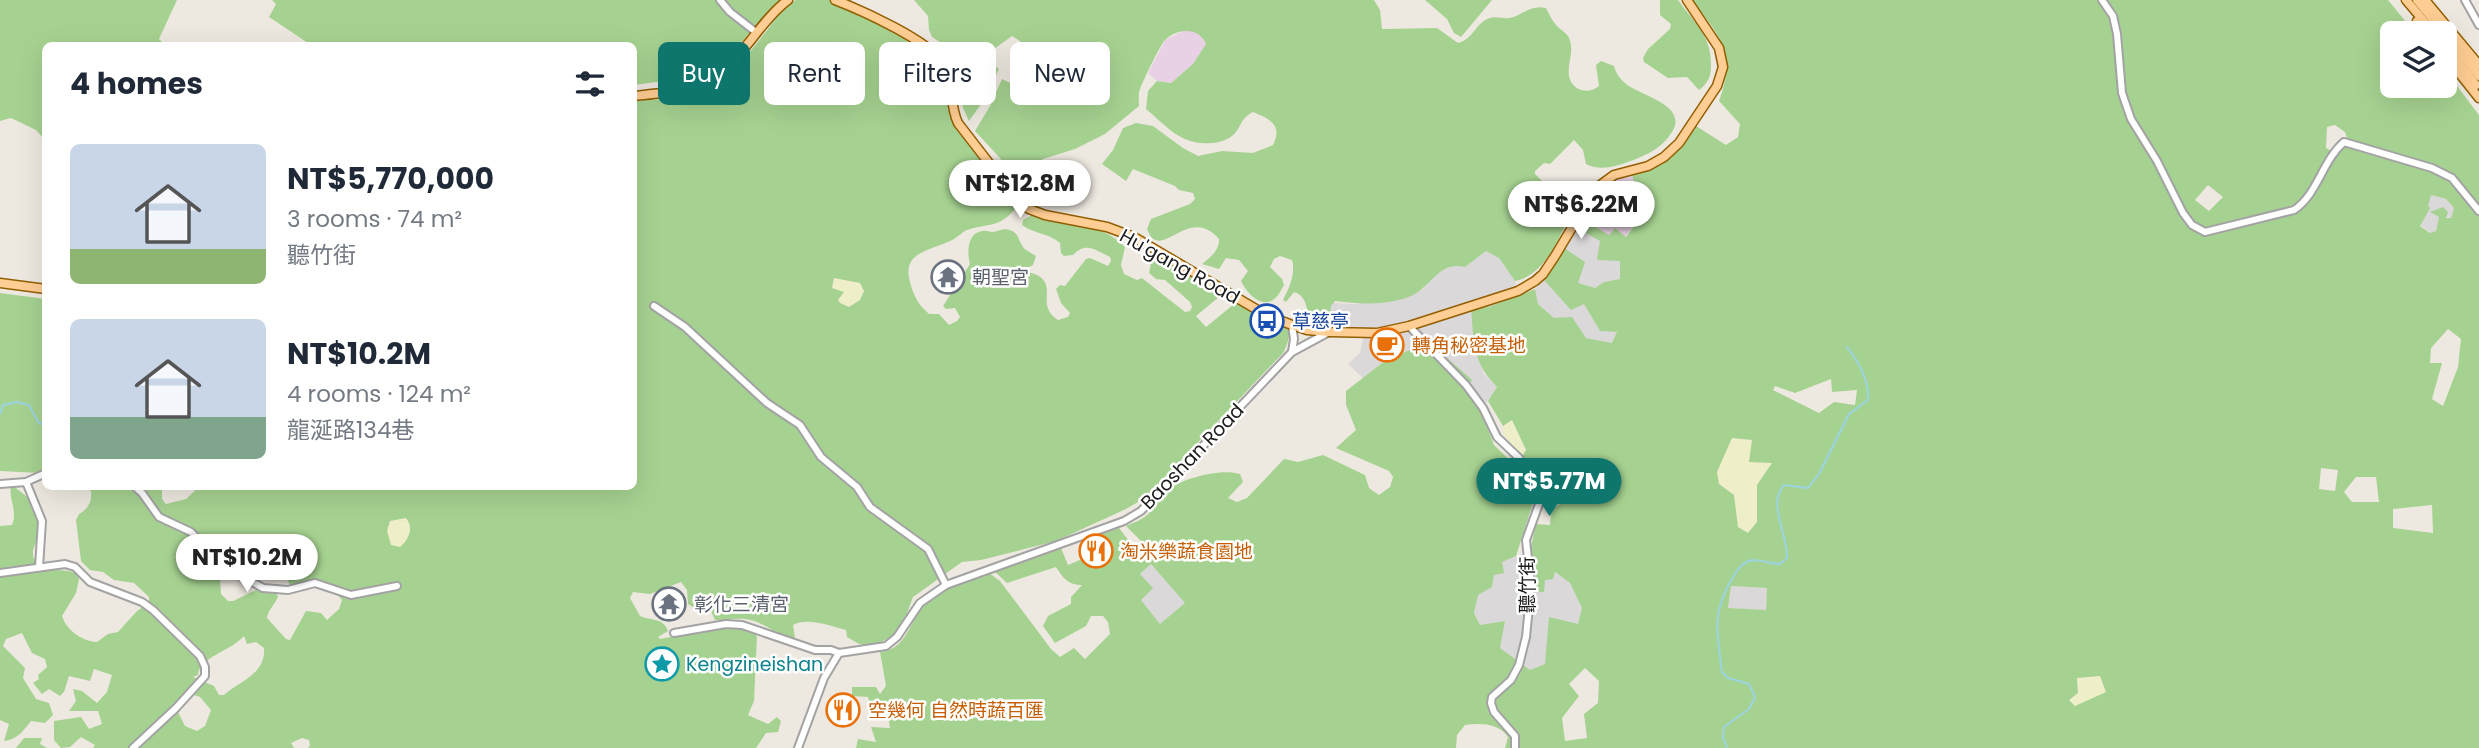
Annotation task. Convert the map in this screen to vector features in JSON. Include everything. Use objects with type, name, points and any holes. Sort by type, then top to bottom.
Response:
[{"type":"main road","points":[[637,96],[675,92],[697,86],[722,73],[788,0]]},
{"type":"main road","name":"Hu'gang Road","points":[[835,0],[866,12],[924,46],[943,63],[958,123],[1021,204],[1045,215],[1107,227],[1135,237],[1266,315],[1292,325],[1307,330],[1377,333],[1409,326],[1518,291],[1535,281],[1555,257],[1595,189],[1614,175],[1648,166],[1664,157],[1679,143],[1717,86],[1723,67],[1719,48],[1687,0]]},
{"type":"main road","points":[[2399,0],[2417,21]]},
{"type":"main road","points":[[2406,0],[2424,21]]},
{"type":"main road","points":[[2417,0],[2479,76]]},
{"type":"main road","points":[[2425,0],[2479,65]]},
{"type":"main road","points":[[2457,61],[2479,89]]},
{"type":"main road","points":[[2457,70],[2479,98]]},
{"type":"main road","points":[[0,283],[42,288]]},
{"type":"street","points":[[720,0],[730,12],[757,33]]},
{"type":"street","points":[[2102,0],[2113,16],[2122,93],[2131,119],[2192,225],[2205,232],[2294,209],[2304,203],[2332,154],[2344,142],[2432,168],[2452,178],[2479,211]]},
{"type":"street","points":[[2465,0],[2479,24]]},
{"type":"street","points":[[654,306],[685,327],[767,403],[800,425],[821,457],[857,487],[865,503],[928,549],[946,585]]},
{"type":"street","points":[[1292,325],[1292,352]]},
{"type":"street","name":"聽竹街","points":[[1409,326],[1466,385],[1483,408],[1497,437],[1519,458],[1535,482],[1539,504],[1527,540],[1531,587],[1526,637],[1519,665],[1511,680],[1492,697],[1491,703],[1494,712],[1515,736],[1516,748]]},
{"type":"street","name":"Baoshan Road","points":[[674,634],[726,624],[742,625],[815,650],[839,653],[886,646],[897,637],[920,603],[946,585],[1124,521],[1141,511],[1292,352],[1329,332]]},
{"type":"street","points":[[0,484],[26,482],[42,475]]},
{"type":"street","points":[[26,482],[42,521],[39,567]]},
{"type":"street","points":[[139,490],[159,517],[191,532],[225,567],[263,588],[288,590],[315,583],[351,595],[397,586]]},
{"type":"street","points":[[0,573],[65,564],[75,567],[90,582],[142,602],[200,656],[205,667],[205,676],[176,708],[133,748]]},
{"type":"street","points":[[799,748],[824,678],[839,653]]},
{"type":"shaded area","points":[[1185,30],[1202,36],[1206,44],[1193,64],[1171,83],[1157,81],[1148,73],[1165,40]]},
{"type":"shaded area","points":[[1632,175],[1637,191],[1632,208],[1640,217],[1625,237],[1610,236],[1582,219],[1605,186],[1622,176]]},
{"type":"shaded area","points":[[2431,195],[2446,199],[2454,208],[2451,218],[2431,213],[2439,217],[2436,231],[2431,233],[2420,225]]},
{"type":"shaded area","points":[[1577,228],[1601,240],[1597,260],[1621,260],[1620,279],[1604,282],[1595,288],[1578,283],[1564,248]]},
{"type":"shaded area","points":[[1486,251],[1499,258],[1515,281],[1519,295],[1489,307],[1483,373],[1497,387],[1488,401],[1479,406],[1466,390],[1386,360],[1363,378],[1348,364],[1360,353],[1363,338],[1332,337],[1328,318],[1332,303],[1355,304],[1422,290],[1437,272],[1456,265],[1465,267]]},
{"type":"shaded area","points":[[1544,280],[1571,309],[1584,303],[1600,331],[1618,332],[1612,343],[1586,338],[1554,318],[1538,304],[1535,289]]},
{"type":"shaded area","points":[[1516,556],[1529,556],[1545,580],[1555,572],[1570,583],[1582,608],[1579,625],[1545,664],[1530,670],[1500,648],[1480,625],[1474,612],[1477,595],[1492,587],[1493,575],[1502,562]]},
{"type":"shaded area","points":[[1151,564],[1186,603],[1160,624],[1141,600],[1140,574]]},
{"type":"shaded area","points":[[1731,586],[1767,588],[1766,611],[1728,608]]},
{"type":"green space","points":[[0,0],[177,0],[159,39],[162,42],[42,42],[42,137],[36,130],[11,118],[0,121]]},
{"type":"green space","points":[[272,0],[780,0],[741,42],[658,42],[658,82],[637,85],[637,42],[306,42],[269,17],[276,4]]},
{"type":"green space","points":[[796,0],[829,0],[851,8],[913,42],[879,42],[879,105],[947,105],[953,121],[1009,191],[1015,209],[1004,219],[965,231],[954,239],[914,257],[908,271],[910,282],[919,303],[929,314],[939,314],[949,325],[957,321],[960,317],[955,308],[946,309],[943,306],[970,264],[968,254],[973,235],[982,231],[1006,229],[1015,233],[1024,248],[1036,256],[1033,265],[1017,270],[1042,278],[1046,284],[1050,313],[1058,320],[1068,317],[1070,313],[1061,303],[1056,289],[1060,285],[1065,286],[1086,259],[1090,258],[1108,266],[1110,257],[1086,248],[1073,255],[1064,256],[1060,243],[1056,240],[1022,225],[1023,220],[1032,215],[1082,224],[1116,239],[1125,247],[1121,265],[1124,274],[1137,280],[1142,278],[1185,312],[1192,307],[1190,302],[1165,280],[1156,279],[1149,273],[1153,253],[1225,292],[1196,316],[1206,327],[1239,300],[1284,324],[1289,334],[1284,352],[1145,498],[1056,541],[981,560],[962,562],[913,597],[905,619],[891,637],[879,643],[859,644],[847,637],[846,630],[812,622],[793,625],[795,638],[751,620],[715,620],[711,611],[688,604],[687,590],[681,582],[650,594],[633,592],[630,598],[640,616],[660,621],[666,627],[668,631],[658,637],[660,639],[732,625],[753,631],[757,637],[754,701],[748,715],[768,724],[777,717],[781,721],[778,732],[766,733],[756,748],[308,748],[309,740],[302,738],[291,743],[294,748],[93,748],[95,745],[81,737],[70,747],[61,748],[54,740],[54,721],[81,717],[89,729],[102,724],[98,711],[69,711],[76,701],[73,689],[82,691],[97,703],[107,692],[112,675],[94,669],[90,681],[69,676],[60,696],[49,689],[42,694],[33,683],[47,667],[45,659],[32,653],[22,633],[6,639],[3,646],[25,668],[23,678],[36,699],[49,703],[53,715],[45,723],[31,721],[16,737],[4,741],[9,724],[0,720],[0,526],[12,525],[14,520],[11,485],[38,504],[40,531],[33,557],[44,567],[76,573],[79,579],[76,593],[62,616],[64,621],[76,634],[97,642],[108,634],[118,632],[137,611],[149,603],[149,597],[134,583],[114,580],[103,572],[90,570],[81,561],[76,520],[90,502],[90,490],[162,490],[162,499],[166,504],[186,499],[196,490],[637,490],[637,101],[658,99],[658,105],[750,105],[750,52],[786,5]],"holes":[[[834,278],[860,283],[864,291],[860,300],[849,307],[838,300],[844,292],[832,288]],[[406,518],[410,526],[406,540],[400,547],[391,545],[387,531],[390,521]],[[278,563],[287,574],[290,588],[325,586],[342,600],[339,609],[327,620],[321,613],[306,611],[290,640],[267,618],[278,596],[275,592],[262,587],[233,601],[228,601],[221,594],[220,579],[228,574],[250,584],[253,580],[250,570],[253,566]],[[244,636],[247,644],[256,642],[264,648],[261,664],[251,676],[224,695],[219,695],[214,686],[193,677],[198,675],[204,663]],[[194,695],[200,697],[211,710],[205,726],[197,731],[185,726],[177,710],[183,698],[189,700]]]},
{"type":"green space","points":[[914,0],[1374,0],[1380,10],[1382,29],[1437,28],[1458,43],[1467,39],[1487,19],[1514,17],[1540,7],[1546,8],[1569,38],[1569,76],[1577,88],[1586,91],[1599,86],[1596,65],[1601,61],[1614,66],[1626,84],[1668,108],[1674,115],[1675,123],[1668,138],[1653,151],[1623,164],[1602,168],[1586,164],[1583,150],[1574,140],[1550,164],[1544,163],[1535,171],[1559,198],[1571,204],[1573,210],[1543,263],[1526,277],[1515,281],[1499,258],[1486,251],[1465,267],[1456,266],[1442,271],[1411,296],[1383,303],[1335,301],[1331,306],[1330,316],[1318,321],[1309,317],[1305,302],[1298,294],[1294,292],[1286,302],[1283,300],[1290,286],[1292,260],[1280,256],[1274,259],[1270,267],[1282,279],[1284,285],[1273,300],[1258,300],[1246,290],[1241,281],[1248,271],[1239,260],[1226,258],[1219,269],[1202,264],[1214,253],[1219,243],[1219,239],[1208,230],[1197,227],[1159,241],[1153,238],[1147,229],[1151,219],[1190,204],[1195,199],[1193,193],[1179,190],[1133,169],[1126,181],[1102,164],[1113,150],[1123,128],[1136,123],[1153,126],[1198,156],[1222,151],[1253,153],[1273,145],[1276,128],[1269,120],[1253,112],[1245,118],[1235,133],[1225,140],[1201,143],[1176,134],[1146,109],[1148,91],[1157,81],[1171,83],[1193,64],[1206,44],[1203,38],[1188,31],[1170,36],[1165,40],[1140,89],[1139,106],[1105,134],[1075,149],[1043,159],[1019,174],[1007,170],[1000,158],[975,131],[990,105],[996,105],[996,92],[1002,79],[1010,83],[1010,105],[1110,105],[1110,42],[1020,42],[1012,36],[996,48],[996,42],[940,42],[932,37],[928,16]]},
{"type":"green space","points":[[1425,0],[1492,0],[1461,37],[1454,33],[1447,19]]},
{"type":"green space","points":[[1660,0],[1678,0],[1709,47],[1711,71],[1708,80],[1699,90],[1687,77],[1668,78],[1644,62],[1643,58],[1648,49],[1670,29],[1671,24],[1660,15]]},
{"type":"green space","points":[[1692,0],[2388,0],[2405,21],[2380,21],[2380,98],[2457,98],[2457,86],[2479,115],[2479,748],[1505,748],[1508,737],[1504,732],[1489,725],[1477,724],[1465,725],[1457,735],[1456,748],[856,748],[858,739],[876,742],[871,727],[890,728],[887,711],[871,707],[868,697],[852,696],[852,687],[876,687],[880,694],[886,686],[880,652],[899,644],[925,602],[939,591],[989,573],[1000,581],[1051,649],[1060,657],[1074,648],[1085,659],[1110,634],[1108,622],[1103,616],[1091,616],[1086,626],[1055,643],[1043,626],[1048,616],[1071,604],[1071,597],[1082,585],[1066,580],[1056,567],[1007,583],[995,572],[1061,548],[1068,565],[1082,559],[1092,567],[1108,556],[1101,534],[1119,528],[1142,558],[1149,549],[1126,526],[1146,516],[1160,496],[1169,489],[1188,479],[1211,474],[1240,474],[1243,482],[1228,498],[1237,502],[1247,498],[1284,459],[1298,462],[1323,455],[1365,475],[1369,488],[1379,495],[1390,487],[1393,477],[1389,471],[1336,448],[1356,430],[1346,405],[1346,391],[1386,360],[1429,342],[1472,380],[1466,390],[1479,406],[1494,445],[1529,479],[1532,506],[1516,556],[1502,562],[1504,573],[1494,575],[1492,587],[1478,595],[1474,613],[1480,625],[1505,621],[1500,648],[1530,670],[1545,664],[1549,617],[1578,624],[1582,608],[1570,583],[1555,572],[1553,579],[1545,580],[1544,592],[1540,592],[1531,583],[1529,556],[1536,524],[1550,525],[1551,510],[1568,499],[1556,483],[1539,483],[1522,457],[1526,450],[1512,420],[1503,426],[1488,401],[1497,387],[1479,360],[1471,308],[1489,307],[1535,289],[1538,304],[1554,318],[1572,317],[1586,338],[1612,343],[1617,332],[1600,331],[1584,304],[1571,310],[1544,280],[1564,248],[1585,262],[1578,283],[1595,288],[1604,282],[1620,279],[1620,261],[1597,260],[1600,241],[1577,228],[1582,219],[1609,235],[1615,228],[1626,237],[1640,218],[1632,208],[1637,191],[1632,175],[1661,165],[1696,126],[1726,145],[1738,137],[1740,124],[1719,101],[1724,84],[1726,57],[1718,35]],"holes":[[[2335,125],[2345,132],[2347,138],[2333,152],[2326,148],[2327,127]],[[2208,185],[2223,197],[2209,211],[2195,200]],[[2431,195],[2446,199],[2454,208],[2451,218],[2446,218],[2448,212],[2443,207],[2430,212],[2439,217],[2436,231],[2430,233],[2420,226],[2430,208],[2428,206]],[[2448,329],[2461,339],[2458,367],[2443,406],[2432,399],[2442,363],[2430,363],[2431,348]],[[1831,379],[1832,392],[1857,390],[1855,405],[1834,402],[1819,413],[1773,390],[1775,386],[1795,393]],[[1732,438],[1752,440],[1749,462],[1772,463],[1757,485],[1757,522],[1748,533],[1738,527],[1734,495],[1719,484],[1717,472]],[[2321,468],[2338,470],[2335,491],[2319,489]],[[2356,477],[2376,477],[2379,502],[2352,502],[2344,492]],[[2432,505],[2433,533],[2393,528],[2393,509]],[[1151,564],[1185,603],[1160,624],[1141,600],[1153,588],[1140,574]],[[1731,586],[1767,588],[1766,610],[1728,608]],[[1585,668],[1599,681],[1598,703],[1584,714],[1587,738],[1565,741],[1562,718],[1579,696],[1569,684]],[[2100,676],[2106,692],[2075,706],[2069,700],[2078,693],[2077,678]]]},
{"type":"green space","points":[[962,105],[980,105],[969,121]]},
{"type":"green space","points":[[833,278],[859,283],[864,291],[860,300],[849,307],[840,303],[832,288]]},
{"type":"green space","points":[[0,293],[42,298],[42,473],[0,471]]},
{"type":"green space","points":[[1512,420],[1526,450],[1522,457],[1504,435],[1503,426]]},
{"type":"green space","points":[[1732,438],[1753,441],[1749,461],[1773,462],[1757,485],[1757,523],[1748,533],[1738,527],[1734,495],[1719,484],[1717,472]]},
{"type":"green space","points":[[406,518],[409,521],[410,536],[400,547],[391,545],[387,531],[390,521]]},
{"type":"green space","points":[[2100,676],[2106,693],[2075,706],[2069,700],[2078,693],[2077,678]]},
{"type":"green space","points":[[24,738],[42,738],[40,744],[47,748],[16,748]]},
{"type":"waterway","points":[[1727,748],[1723,737],[1724,727],[1749,709],[1755,697],[1749,684],[1728,678],[1722,672],[1717,634],[1721,602],[1733,577],[1744,564],[1753,560],[1780,564],[1787,558],[1778,510],[1779,492],[1784,485],[1808,488],[1819,474],[1849,414],[1868,400],[1862,372],[1847,347]]},
{"type":"waterway","points":[[0,414],[3,405],[17,402],[29,405],[38,422],[42,424]]},
{"type":"place","name":"朝聖宮","points":[[948,277]]},
{"type":"place","name":"草慈亭","points":[[1267,321]]},
{"type":"place","name":"轉角秘密基地","points":[[1387,345]]},
{"type":"place","name":"淘米樂蔬食園地","points":[[1096,551]]},
{"type":"place","name":"彰化三清宮","points":[[669,604]]},
{"type":"place","name":"Kengzineishan","points":[[662,664]]},
{"type":"place","name":"空幾何 自然時蔬百匯","points":[[843,710]]}]
